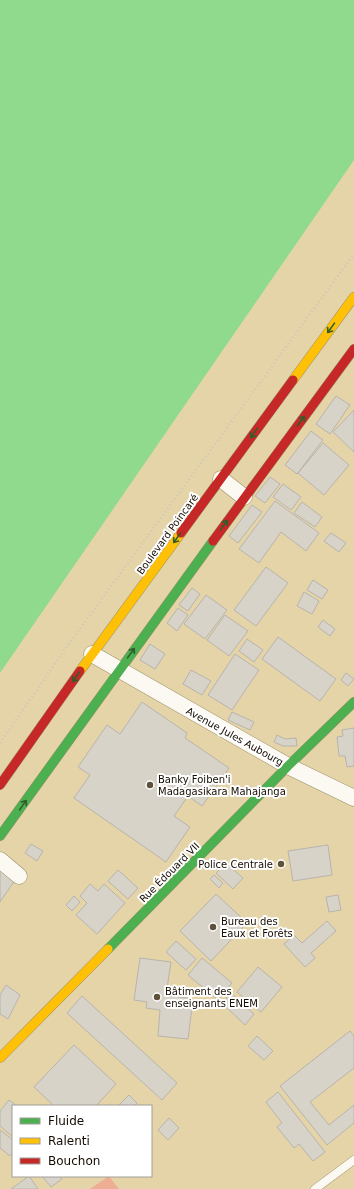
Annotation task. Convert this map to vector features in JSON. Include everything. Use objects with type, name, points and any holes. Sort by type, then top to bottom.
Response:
[{"type":"street","name":"Boulevard Poincaré","points":[[0,785],[92,654],[354,297]]},
{"type":"street","points":[[0,836],[118,670],[354,349]]},
{"type":"street","points":[[221,479],[244,497]]},
{"type":"street","name":"Avenue Jules Aubourg","points":[[92,654],[288,766],[354,798]]},
{"type":"street","name":"Rue Édouard VII","points":[[0,1058],[288,766],[354,702]]},
{"type":"street","points":[[0,860],[19,876]]},
{"type":"lane","points":[[315,1189],[354,1160]]},
{"type":"path","points":[[0,743],[72,639],[354,254]]},
{"type":"shaded area","points":[[0,0],[354,0],[354,160],[0,673]]},
{"type":"shaded area","points":[[110,1177],[119,1189],[90,1189]]},
{"type":"building","points":[[336,396],[350,405],[330,434],[316,424]]},
{"type":"building","points":[[354,410],[354,452],[333,432]]},
{"type":"building","points":[[311,431],[323,440],[297,474],[285,465]]},
{"type":"building","points":[[323,443],[349,465],[324,495],[298,473]]},
{"type":"building","points":[[270,477],[280,484],[265,503],[255,496]]},
{"type":"building","points":[[283,484],[301,497],[291,510],[273,497]]},
{"type":"building","points":[[275,501],[319,533],[306,551],[281,532],[259,563],[239,549]]},
{"type":"building","points":[[302,502],[322,517],[315,527],[294,513]]},
{"type":"building","points":[[252,505],[262,512],[238,543],[229,536]]},
{"type":"building","points":[[331,533],[346,543],[339,552],[324,541]]},
{"type":"building","points":[[266,567],[288,583],[256,626],[234,610]]},
{"type":"building","points":[[313,580],[328,590],[322,599],[307,590]]},
{"type":"building","points":[[192,588],[200,594],[188,611],[179,605]]},
{"type":"building","points":[[304,592],[319,601],[312,614],[297,606]]},
{"type":"building","points":[[206,595],[227,610],[205,639],[184,624]]},
{"type":"building","points":[[178,608],[188,615],[177,631],[167,623]]},
{"type":"building","points":[[225,615],[248,631],[229,656],[207,640]]},
{"type":"building","points":[[323,620],[335,629],[330,636],[318,627]]},
{"type":"building","points":[[278,637],[336,679],[320,701],[262,659]]},
{"type":"building","points":[[247,639],[263,650],[254,662],[239,651]]},
{"type":"building","points":[[150,644],[165,654],[155,669],[140,660]]},
{"type":"building","points":[[235,654],[259,670],[232,710],[208,695]]},
{"type":"building","points":[[191,670],[211,681],[202,695],[183,684]]},
{"type":"building","points":[[346,673],[354,679],[348,686],[341,680]]},
{"type":"building","name":"Banky Foiben'i Madagasikara Mahajanga","points":[[142,702],[187,733],[185,738],[229,768],[202,806],[188,796],[174,816],[190,827],[166,862],[74,798],[90,775],[78,767],[107,725],[120,734]]},
{"type":"building","points":[[232,712],[254,722],[250,730],[228,720]]},
{"type":"building","points":[[354,728],[354,766],[347,767],[345,756],[339,756],[337,737],[343,736],[342,730]]},
{"type":"building","points":[[277,735],[285,739],[296,738],[297,746],[283,746],[274,742]]},
{"type":"building","points":[[31,844],[43,851],[37,861],[25,853]]},
{"type":"building","points":[[328,845],[332,875],[293,881],[288,851]]},
{"type":"building","points":[[226,863],[243,878],[233,889],[216,873]]},
{"type":"building","points":[[0,870],[15,880],[0,902]]},
{"type":"building","points":[[118,870],[138,888],[128,899],[108,881]]},
{"type":"building","points":[[214,875],[223,883],[219,888],[210,879]]},
{"type":"building","points":[[90,884],[98,891],[104,884],[125,903],[97,934],[76,915],[87,903],[80,896]]},
{"type":"building","name":"Bureau des Eaux et Forêts","points":[[216,894],[247,923],[211,961],[180,931]]},
{"type":"building","points":[[338,895],[341,910],[329,912],[326,897]]},
{"type":"building","points":[[74,896],[80,902],[72,911],[66,905]]},
{"type":"building","points":[[327,921],[336,931],[311,953],[315,958],[305,967],[284,944],[294,935],[302,943]]},
{"type":"building","points":[[176,941],[196,959],[186,970],[166,952]]},
{"type":"building","name":"Bâtiment des enseignants ENEM","points":[[140,958],[171,962],[166,995],[193,999],[188,1039],[158,1036],[160,1010],[146,1008],[147,1002],[134,1000]]},
{"type":"building","points":[[202,958],[232,983],[218,1000],[188,975]]},
{"type":"building","points":[[258,967],[282,987],[261,1012],[237,992]]},
{"type":"building","points":[[6,985],[20,995],[8,1019],[0,1014],[0,995]]},
{"type":"building","points":[[231,993],[254,1014],[245,1025],[222,1003]]},
{"type":"building","points":[[82,996],[177,1083],[162,1100],[67,1013]]},
{"type":"building","points":[[350,1031],[354,1036],[354,1068],[310,1102],[329,1125],[354,1105],[354,1123],[327,1145],[280,1086]]},
{"type":"building","points":[[257,1036],[273,1051],[264,1060],[248,1046]]},
{"type":"building","points":[[74,1045],[116,1084],[97,1105],[53,1105],[34,1087]]},
{"type":"building","points":[[278,1092],[325,1152],[313,1161],[299,1144],[294,1148],[277,1127],[282,1123],[266,1102]]},
{"type":"building","points":[[129,1095],[137,1103],[135,1105],[119,1105]]},
{"type":"building","points":[[9,1100],[16,1105],[12,1105],[12,1136],[0,1126],[0,1111]]},
{"type":"building","points":[[169,1118],[179,1128],[168,1140],[158,1130]]},
{"type":"building","points":[[0,1130],[12,1139],[12,1153],[10,1156],[0,1148]]},
{"type":"building","points":[[30,1177],[38,1189],[11,1189]]},
{"type":"building","points":[[43,1177],[61,1177],[62,1179],[51,1187]]},
{"type":"traffic: fast","points":[[0,836],[213,541]]},
{"type":"traffic: fast","points":[[108,949],[288,766],[354,702]]},
{"type":"traffic: slow","points":[[293,380],[354,297]]},
{"type":"traffic: slow","points":[[80,671],[181,533]]},
{"type":"traffic: slow","points":[[0,1058],[108,949]]},
{"type":"traffic: jam","points":[[213,541],[354,349]]},
{"type":"traffic: jam","points":[[181,533],[293,380]]},
{"type":"traffic: jam","points":[[0,785],[80,671]]},
{"type":"place","name":"Banky Foiben'i Madagasikara Mahajanga","points":[[150,785]]},
{"type":"place","name":"Police Centrale","points":[[281,864]]},
{"type":"place","name":"Bureau des Eaux et Forêts","points":[[213,927]]},
{"type":"place","name":"Bâtiment des enseignants ENEM","points":[[157,997]]}]
